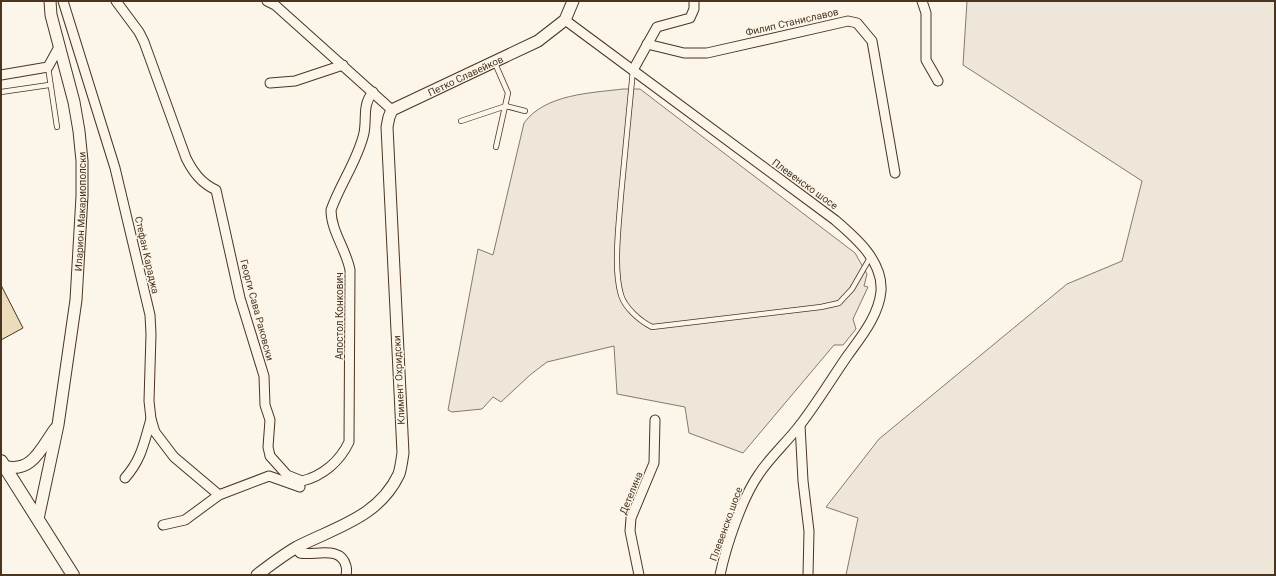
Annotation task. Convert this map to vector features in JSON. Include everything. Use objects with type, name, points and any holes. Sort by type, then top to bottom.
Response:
[{"type":"main road","points":[[3,463],[73,575]]},
{"type":"street","name":"Иларион Макариополски","points":[[38,519],[58,425],[76,300],[82,168],[79,131],[74,102],[51,14],[50,1]]},
{"type":"street","name":"Стефан Караджа","points":[[63,1],[115,168],[150,315],[151,334],[149,401],[151,419],[155,432],[174,457],[219,495]]},
{"type":"street","name":"Георги Сава Раковски","points":[[116,1],[139,32],[144,42],[186,158],[193,173],[216,190],[240,298],[264,376],[265,405],[270,420],[268,447],[270,456],[287,475],[302,481]]},
{"type":"street","points":[[565,20],[573,1]]},
{"type":"street","points":[[633,70],[657,27],[690,18],[694,9],[694,1]]},
{"type":"street","points":[[922,1],[926,13],[926,60],[938,81]]},
{"type":"street","points":[[273,2],[392,110]]},
{"type":"street","name":"Петко Славейков","points":[[392,110],[538,41],[565,20]]},
{"type":"street","name":"Плевенско шосе","points":[[565,20],[835,220],[853,235],[871,256],[877,270],[881,290],[880,300],[872,318],[800,425],[773,455],[758,475],[736,524],[720,575]]},
{"type":"street","name":"Филип Станиславов","points":[[647,44],[684,53],[707,53],[848,21],[857,23],[872,41],[895,173]]},
{"type":"street","points":[[1,75],[48,67],[59,47]]},
{"type":"street","points":[[270,82],[295,80],[343,65]]},
{"type":"street","name":"Апостол Конкович","points":[[302,481],[315,477],[334,463],[344,452],[349,442],[350,270],[348,259],[331,219],[331,210],[360,144],[364,132],[366,100],[373,92]]},
{"type":"street","name":"Климент Охридски","points":[[257,575],[276,560],[296,548],[375,508],[389,492],[400,472],[403,453],[387,127],[392,110]]},
{"type":"street","points":[[125,478],[134,468],[145,444],[151,419]]},
{"type":"street","name":"Детелина","points":[[639,575],[630,531],[631,518],[654,464],[655,420]]},
{"type":"street","name":"Иларион Макариополски","points":[[3,463],[16,469],[28,465],[58,425]]},
{"type":"street","points":[[800,425],[803,481],[809,531],[808,575]]},
{"type":"street","points":[[163,525],[185,520],[219,495],[269,476],[300,487],[302,481]]},
{"type":"street","points":[[296,548],[300,553],[307,555],[329,553],[337,554],[345,561],[347,572],[346,575]]},
{"type":"lane","points":[[494,61],[508,93],[496,147]]},
{"type":"lane","points":[[48,67],[57,127]]},
{"type":"lane","points":[[633,70],[618,236],[618,264],[621,295],[627,306],[644,323],[652,327],[821,307],[840,303],[852,289],[871,256]]},
{"type":"lane","points":[[1,92],[50,85]]},
{"type":"lane","points":[[461,121],[506,106],[524,111]]},
{"type":"shaded area","points":[[967,1],[1275,1],[1275,575],[846,575],[858,518],[826,507],[879,439],[1067,284],[1122,261],[1142,181],[963,65]]},
{"type":"shaded area","points":[[623,89],[640,89],[855,253],[867,274],[864,286],[868,287],[853,319],[856,329],[843,345],[834,345],[743,453],[689,433],[685,407],[617,394],[614,346],[547,362],[530,375],[501,402],[493,397],[482,409],[452,412],[448,410],[478,249],[493,255],[524,123],[533,113],[556,101],[583,94]]},
{"type":"building","points":[[1,285],[23,328],[1,340]]}]
